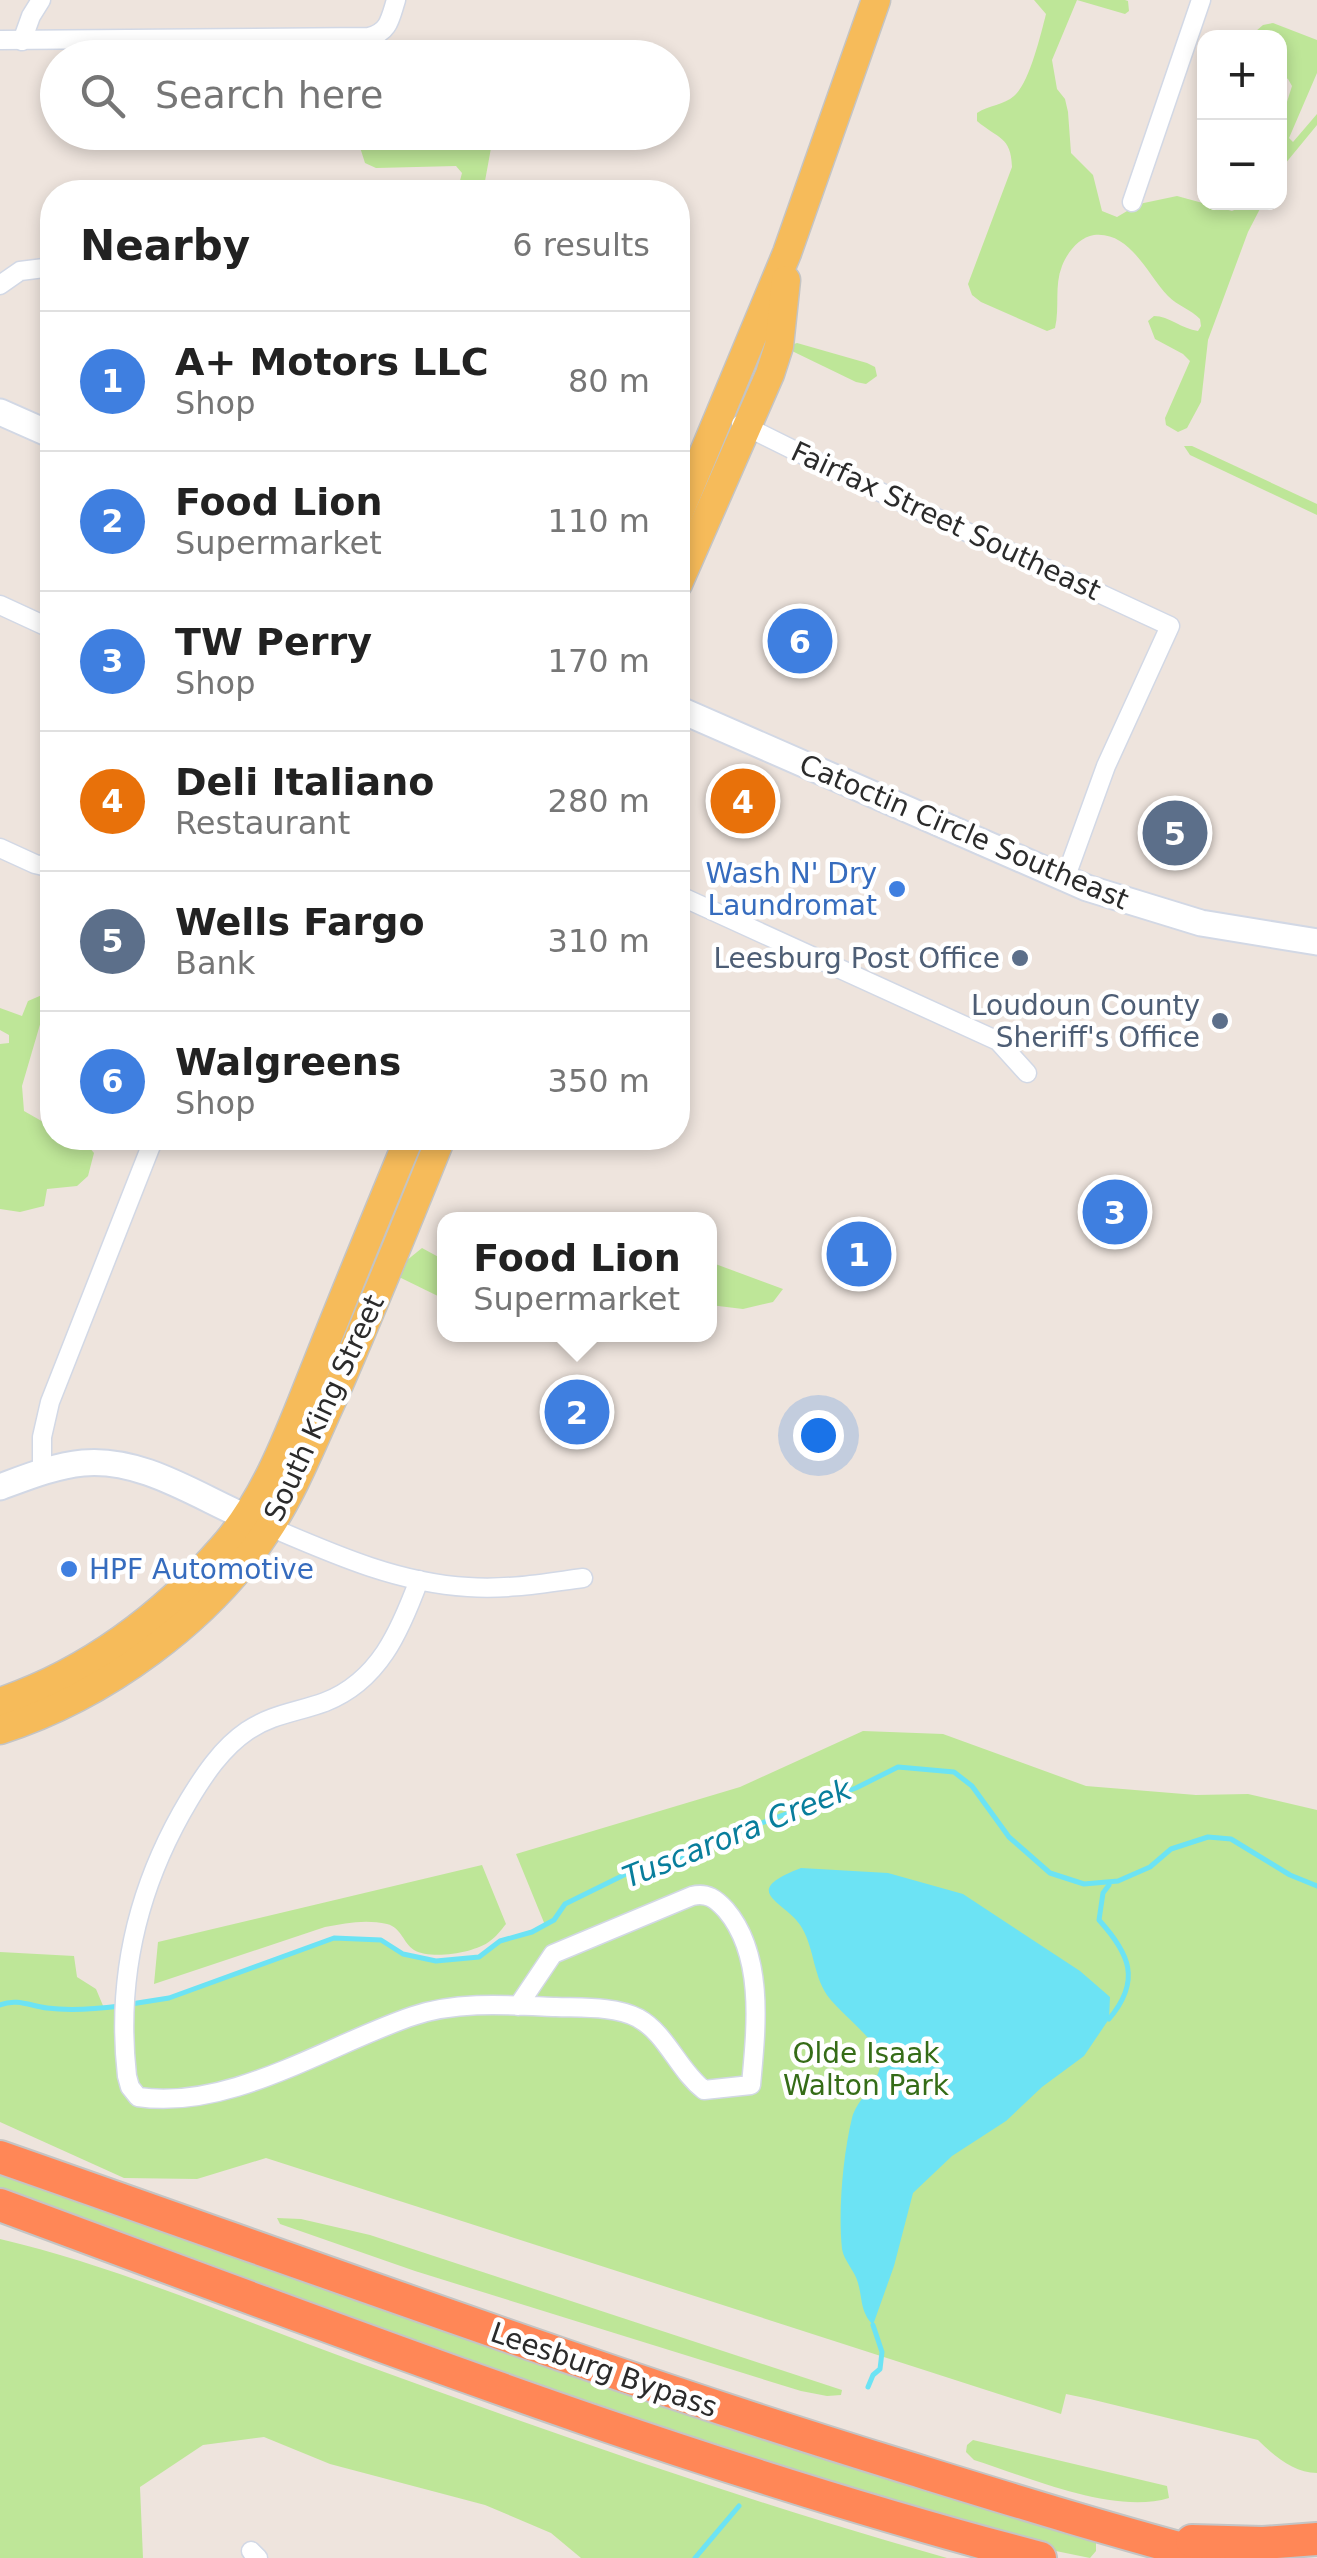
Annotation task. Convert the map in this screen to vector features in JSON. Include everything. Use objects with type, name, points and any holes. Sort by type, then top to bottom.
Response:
[{"type":"highway","points":[[0,2136],[143,2206]]},
{"type":"highway","name":"Leesburg Bypass","points":[[0,2157],[644,2383],[1114,2532],[1216,2558]]},
{"type":"highway","name":"Leesburg Bypass","points":[[0,2205],[452,2374],[907,2522],[1040,2558]]},
{"type":"highway","points":[[0,2222],[130,2253]]},
{"type":"highway","points":[[1114,2532],[1220,2544],[1317,2539]]},
{"type":"main road","points":[[690,487],[787,253],[876,0]]},
{"type":"main road","points":[[690,557],[779,346],[787,253]]},
{"type":"main road","points":[[0,412],[40,430]]},
{"type":"main road","name":"Catoctin Circle Southeast","points":[[690,714],[1066,880],[1201,923],[1317,942]]},
{"type":"main road","name":"South King Street","points":[[0,1730],[86,1695],[149,1652],[243,1564],[268,1476],[404,1150]]},
{"type":"main road","name":"South King Street","points":[[0,1702],[54,1681],[137,1628],[224,1546],[257,1522],[301,1468],[376,1302],[435,1150]]},
{"type":"main road","points":[[0,1487],[42,1471],[86,1463],[120,1466],[166,1480],[257,1522]]},
{"type":"street","points":[[22,40],[41,0]]},
{"type":"street","points":[[0,40],[368,37],[387,28],[396,0]]},
{"type":"street","points":[[1132,202],[1201,0]]},
{"type":"street","points":[[0,284],[20,271],[40,268]]},
{"type":"street","name":"Fairfax Street Southeast","points":[[722,414],[850,478],[1170,626],[1106,766],[1066,880]]},
{"type":"street","points":[[0,606],[40,624]]},
{"type":"street","points":[[0,848],[40,865]]},
{"type":"street","points":[[690,901],[998,1042],[1027,1073]]},
{"type":"street","points":[[42,1471],[42,1437],[50,1402],[149,1150]]},
{"type":"street","points":[[257,1522],[333,1554],[419,1580],[506,1588],[583,1578]]},
{"type":"street","points":[[419,1580],[402,1626],[382,1659],[364,1678],[324,1702],[254,1726],[224,1751],[170,1832],[148,1881],[133,1934],[126,1994],[127,2076],[134,2094],[148,2099],[178,2098],[257,2080],[412,2016],[448,2006],[518,2006],[629,2014],[653,2027],[688,2078],[704,2090],[751,2085],[756,2012],[751,1967],[734,1919],[708,1896],[692,1896],[552,1954],[518,2006]]},
{"type":"green space","points":[[1034,0],[1077,0],[1052,60],[1057,89],[1068,112],[1071,153],[1093,175],[1102,211],[1117,217],[1139,204],[1177,196],[1197,201],[1197,210],[1259,210],[1208,340],[1201,402],[1187,428],[1178,432],[1166,425],[1165,418],[1190,361],[1155,339],[1148,321],[1160,317],[1198,331],[1200,319],[1168,296],[1128,247],[1107,236],[1094,235],[1070,251],[1060,274],[1055,328],[1047,331],[981,302],[972,295],[968,284],[1012,167],[1006,144],[977,121],[977,113],[1010,99],[1019,90],[1034,58],[1046,14]]},
{"type":"green space","points":[[1077,0],[1125,0],[1129,11],[1125,14]]},
{"type":"green space","points":[[1273,23],[1317,40],[1317,73],[1289,138],[1293,142],[1317,114],[1317,125],[1287,161],[1287,102],[1292,86],[1287,78],[1287,30],[1257,30]]},
{"type":"green space","points":[[361,150],[491,150],[485,180],[460,180],[462,173],[456,166],[376,168],[365,163]]},
{"type":"green space","points":[[797,343],[867,363],[875,367],[877,376],[866,384],[856,382],[792,351],[791,345]]},
{"type":"green space","points":[[1184,446],[1192,446],[1317,504],[1317,515],[1190,455]]},
{"type":"green space","points":[[40,996],[40,1024],[22,1086],[24,1111],[40,1120],[40,1150],[94,1153],[88,1176],[77,1186],[47,1189],[44,1206],[20,1212],[0,1209],[0,1044],[9,1043],[9,1035],[0,1030],[0,1008],[22,1016],[28,1001]]},
{"type":"green space","points":[[422,1248],[437,1256],[437,1296],[399,1277],[406,1261]]},
{"type":"green space","points":[[717,1265],[783,1289],[773,1302],[743,1309],[717,1306]]},
{"type":"green space","name":"Olde Isaak Walton Park","points":[[863,1731],[943,1734],[1086,1786],[1196,1795],[1248,1794],[1317,1810],[1317,2473],[1292,2467],[1258,2440],[1090,2399],[1066,2394],[1061,2414],[266,2158],[197,2179],[124,2178],[0,2122],[0,1952],[74,1956],[77,1977],[96,1989],[104,2008],[169,1998],[334,1938],[381,1940],[403,1954],[436,1961],[479,1957],[500,1941],[545,1925],[516,1854],[740,1787]]},
{"type":"green space","points":[[482,1865],[506,1924],[492,1939],[474,1949],[442,1955],[422,1953],[410,1947],[392,1926],[348,1923],[325,1927],[154,1984],[158,1942]]},
{"type":"green space","points":[[0,2167],[677,2411],[1096,2540],[1096,2551],[1090,2558],[1046,2549],[651,2429],[0,2194]]},
{"type":"green space","points":[[277,2218],[301,2219],[370,2235],[842,2390],[841,2395],[801,2391],[415,2271],[280,2224]]},
{"type":"green space","points":[[0,2239],[133,2279],[647,2465],[947,2558],[581,2558],[551,2533],[485,2505],[330,2464],[264,2437],[203,2445],[140,2487],[143,2558],[0,2558]]},
{"type":"green space","points":[[973,2440],[1167,2486],[1169,2498],[1123,2502],[1071,2492],[974,2460],[966,2452]]},
{"type":"water","points":[[801,1868],[888,1873],[963,1894],[1080,1971],[1110,1997],[1109,2019],[1084,2056],[1042,2087],[1006,2121],[952,2156],[913,2193],[873,2325],[842,2249],[841,2201],[852,2118],[875,2080],[880,2057],[872,2042],[824,1991],[802,1928],[769,1891],[772,1884]]},
{"type":"waterway","name":"Tuscarora Creek","points":[[131,2004],[169,1998],[334,1938],[381,1940],[403,1954],[436,1961],[479,1957],[500,1941],[532,1932],[554,1920],[565,1904],[636,1869],[691,1855],[732,1834],[856,1788],[898,1767],[954,1772],[972,1786],[1009,1837],[1050,1873],[1084,1884],[1118,1881],[1150,1867],[1171,1849],[1208,1837],[1231,1839],[1290,1875],[1317,1886]]},
{"type":"waterway","points":[[1109,1885],[1103,1893],[1099,1920],[1118,1944],[1128,1967],[1126,1992],[1109,2019]]},
{"type":"waterway","name":"Tuscarora Creek","points":[[0,2005],[18,2002],[74,2009],[120,2006]]},
{"type":"waterway","points":[[868,2387],[880,2369],[882,2352],[873,2325]]},
{"type":"waterway","points":[[695,2558],[739,2506]]},
{"type":"place","name":"Walgreens","points":[[800,641]]},
{"type":"place","name":"Deli Italiano","points":[[743,801]]},
{"type":"place","name":"Wells Fargo","points":[[1175,833]]},
{"type":"place","name":"Wash N' Dry Laundromat","points":[[897,889]]},
{"type":"place","name":"Leesburg Post Office","points":[[1020,958]]},
{"type":"place","name":"Loudoun County Sheriff's Office","points":[[1220,1021]]},
{"type":"place","name":"TW Perry","points":[[1115,1212]]},
{"type":"place","name":"A+ Motors LLC","points":[[859,1254]]},
{"type":"place","name":"Food Lion","points":[[577,1412]]},
{"type":"place","name":"HPF Automotive","points":[[69,1569]]}]
